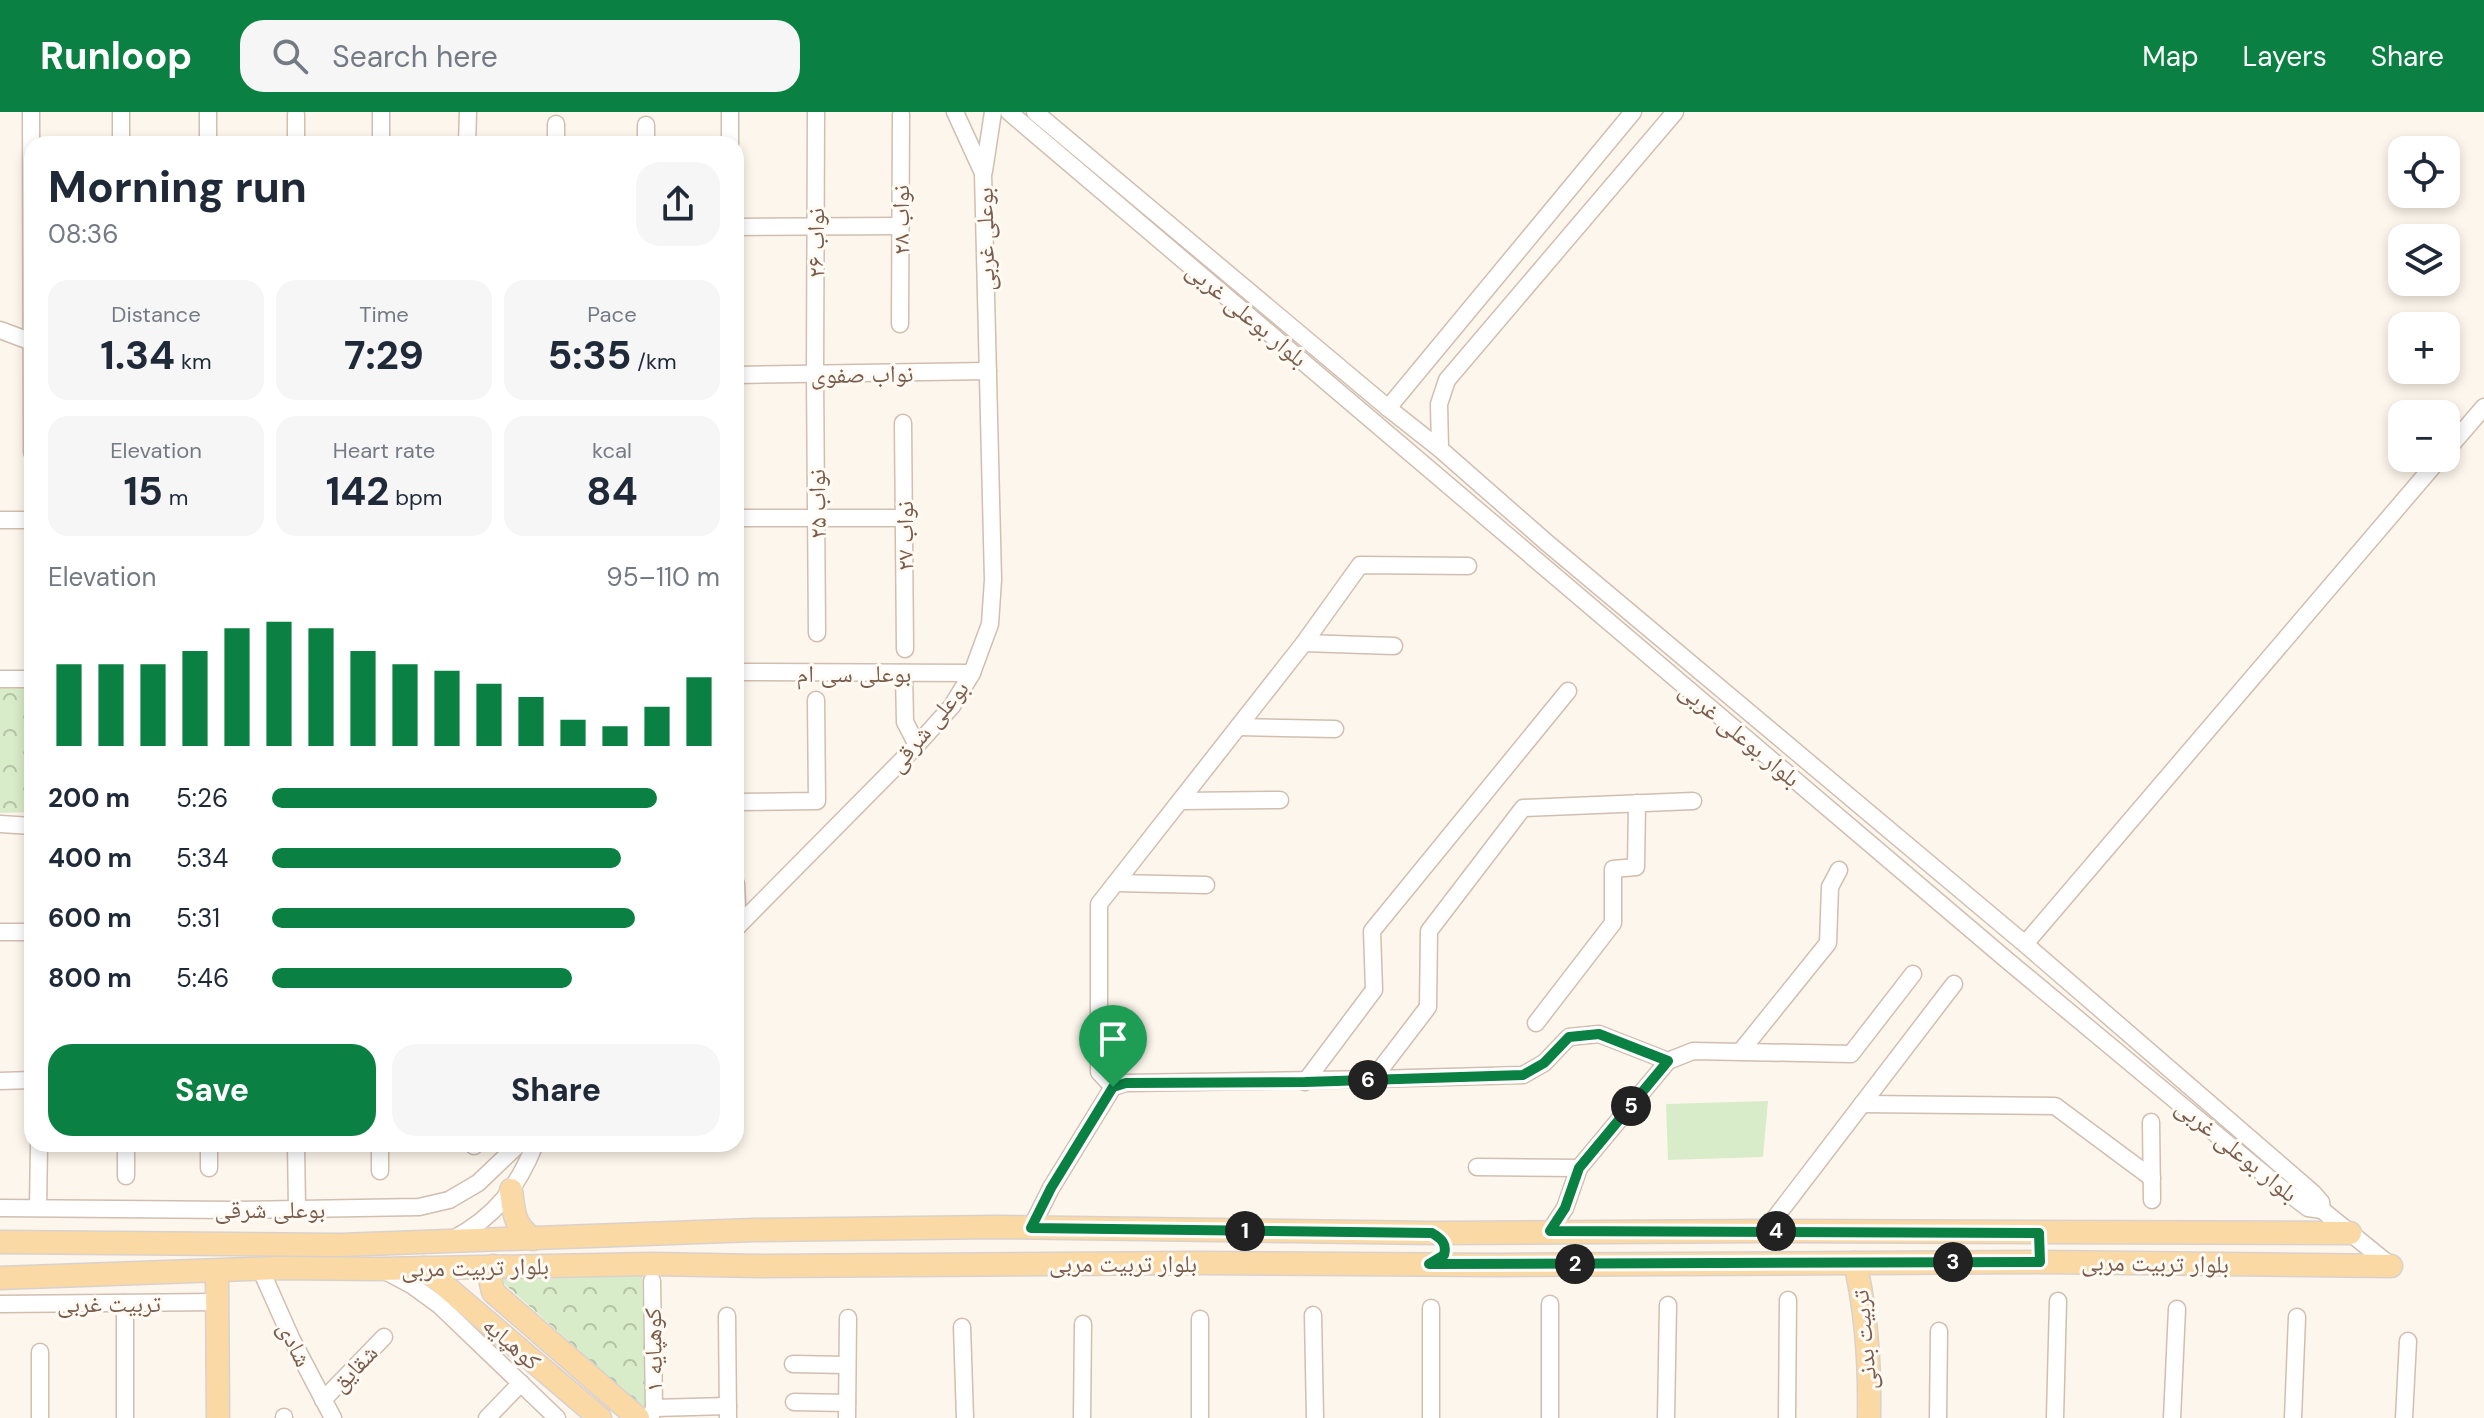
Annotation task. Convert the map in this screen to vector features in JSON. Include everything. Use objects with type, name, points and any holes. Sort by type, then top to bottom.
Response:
[{"type":"main road","points":[[511,1190],[516,1221],[521,1230],[533,1239]]},
{"type":"main road","name":"بلوار تربیت مربی","points":[[3,1242],[340,1245],[754,1230],[1031,1228],[1432,1233],[2350,1233]]},
{"type":"main road","points":[[754,1230],[764,1237],[769,1248],[758,1266]]},
{"type":"main road","points":[[1498,1265],[1485,1257],[1482,1248],[1485,1239],[1499,1232]]},
{"type":"main road","points":[[1429,1264],[1444,1255],[1445,1249],[1444,1242],[1432,1233]]},
{"type":"main road","points":[[2039,1233],[2040,1262]]},
{"type":"main road","name":"بلوار تربیت مربی","points":[[3,1277],[260,1268],[652,1264],[2040,1262],[2391,1266]]},
{"type":"main road","name":"تربیت بدنی","points":[[1855,1263],[1864,1300],[1870,1382],[1869,1418]]},
{"type":"main road","name":"کوهپایه","points":[[493,1266],[490,1279],[493,1292],[625,1413]]},
{"type":"main road","name":"کوهپایه","points":[[424,1268],[457,1295],[625,1413]]},
{"type":"main road","points":[[217,1271],[218,1418]]},
{"type":"main road","points":[[457,1295],[455,1285],[458,1277],[467,1274],[484,1280],[493,1292]]},
{"type":"main road","points":[[1854,1418],[1870,1382]]},
{"type":"street","points":[[31,112],[31,136]]},
{"type":"street","points":[[121,112],[121,136]]},
{"type":"street","points":[[208,112],[208,136]]},
{"type":"street","points":[[381,112],[381,136]]},
{"type":"street","points":[[467,136],[468,112]]},
{"type":"street","points":[[730,112],[730,136]]},
{"type":"street","name":"نواب ۲۶","points":[[815,375],[816,112]]},
{"type":"street","name":"بوعلی غربی","points":[[955,112],[983,173],[988,371]]},
{"type":"street","points":[[983,173],[993,112]]},
{"type":"street","name":"بلوار بوعلی غربی","points":[[1009,112],[2276,1184],[2308,1208],[2322,1210],[2321,1202],[2313,1193],[2025,944],[1546,542],[1440,449],[1035,112]]},
{"type":"street","points":[[1388,408],[1633,112]]},
{"type":"street","points":[[1440,449],[1439,404],[1447,380],[1675,112]]},
{"type":"street","points":[[296,115],[296,136]]},
{"type":"street","name":"نواب ۲۸","points":[[900,324],[901,115]]},
{"type":"street","points":[[556,124],[556,136]]},
{"type":"street","points":[[646,125],[646,136]]},
{"type":"street","points":[[744,227],[900,226]]},
{"type":"street","points":[[0,330],[24,339]]},
{"type":"street","name":"نواب صفوی","points":[[744,375],[988,371]]},
{"type":"street","name":"بوعلی شرقی","points":[[744,920],[917,745],[952,706],[972,673],[990,624],[993,580],[988,371]]},
{"type":"street","name":"نواب ۲۵","points":[[815,375],[817,633]]},
{"type":"street","points":[[2460,435],[2484,407]]},
{"type":"street","name":"نواب ۲۷","points":[[903,423],[905,649]]},
{"type":"street","points":[[2025,944],[2428,472]]},
{"type":"street","points":[[744,518],[904,518]]},
{"type":"street","points":[[0,520],[24,520]]},
{"type":"street","points":[[1534,559],[1546,542]]},
{"type":"street","points":[[1113,1087],[1099,1072],[1099,904],[1304,643],[1360,565],[1468,566]]},
{"type":"street","points":[[1304,643],[1394,646]]},
{"type":"street","name":"بوعلی سی ام","points":[[744,672],[972,673]]},
{"type":"street","points":[[904,673],[905,722],[917,745]]},
{"type":"street","points":[[0,679],[24,679]]},
{"type":"street","points":[[1305,1082],[1374,990],[1372,931],[1568,691]]},
{"type":"street","points":[[744,802],[817,801],[816,700]]},
{"type":"street","points":[[1733,727],[1747,710]]},
{"type":"street","points":[[1238,727],[1335,729]]},
{"type":"street","points":[[1180,801],[1280,800]]},
{"type":"street","points":[[1373,1079],[1428,1007],[1429,931],[1523,808],[1693,801]]},
{"type":"street","points":[[1536,1023],[1613,923],[1613,869],[1636,867],[1637,803]]},
{"type":"street","points":[[0,824],[24,826]]},
{"type":"street","points":[[1741,1051],[1828,943],[1830,887],[1839,870]]},
{"type":"street","points":[[1116,883],[1206,885]]},
{"type":"street","points":[[0,932],[24,932]]},
{"type":"street","points":[[1550,1231],[1565,1208],[1579,1168],[1668,1061],[1693,1051],[1851,1054],[1913,974]]},
{"type":"street","points":[[1765,1231],[1954,984]]},
{"type":"street","points":[[1031,1228],[1051,1188],[1113,1087],[1126,1083],[1305,1082],[1523,1075],[1544,1063],[1569,1037],[1599,1034],[1668,1061]]},
{"type":"street","points":[[0,1081],[24,1080]]},
{"type":"street","points":[[1862,1104],[2055,1106],[2152,1178]]},
{"type":"street","points":[[2151,1122],[2152,1200]]},
{"type":"street","points":[[38,1208],[39,1152]]},
{"type":"street","points":[[126,1152],[126,1176]]},
{"type":"street","points":[[209,1152],[209,1168]]},
{"type":"street","points":[[296,1152],[297,1209]]},
{"type":"street","points":[[380,1152],[380,1171]]},
{"type":"street","name":"بوعلی شرقی","points":[[0,1208],[419,1207],[449,1200],[478,1183],[511,1152]]},
{"type":"street","points":[[448,1242],[479,1226],[511,1190],[532,1152]]},
{"type":"street","points":[[1477,1167],[1579,1168]]},
{"type":"street","points":[[2322,1210],[2391,1266]]},
{"type":"street","name":"شادی","points":[[260,1268],[292,1340],[333,1418]]},
{"type":"street","points":[[379,1269],[413,1286],[439,1305],[557,1418]]},
{"type":"street","name":"کوهپایه ۱","points":[[625,1413],[652,1281]]},
{"type":"street","points":[[1787,1418],[1788,1300]]},
{"type":"street","points":[[2055,1418],[2058,1301]]},
{"type":"street","name":"تربیت غربی","points":[[0,1304],[218,1302]]},
{"type":"street","points":[[125,1303],[125,1418]]},
{"type":"street","points":[[1550,1304],[1550,1418]]},
{"type":"street","points":[[1666,1418],[1668,1305]]},
{"type":"street","points":[[1431,1308],[1431,1418]]},
{"type":"street","points":[[2172,1418],[2177,1309]]},
{"type":"street","points":[[1313,1315],[1315,1418]]},
{"type":"street","points":[[625,1413],[728,1412],[727,1316]]},
{"type":"street","points":[[2293,1418],[2297,1317]]},
{"type":"street","points":[[794,1402],[847,1410],[848,1318]]},
{"type":"street","points":[[1200,1319],[1200,1418]]},
{"type":"street","points":[[1082,1418],[1083,1324]]},
{"type":"street","points":[[962,1327],[965,1418]]},
{"type":"street","points":[[1938,1418],[1939,1331]]},
{"type":"street","name":"شقایق","points":[[323,1400],[384,1337]]},
{"type":"street","points":[[2404,1418],[2408,1341]]},
{"type":"street","points":[[40,1352],[40,1418]]},
{"type":"street","points":[[793,1364],[847,1365]]},
{"type":"street","points":[[487,1418],[521,1383]]},
{"type":"green space","points":[[0,686],[24,686],[24,812],[0,813]]},
{"type":"green space","points":[[1768,1101],[1763,1157],[1668,1160],[1666,1104]]},
{"type":"green space","points":[[642,1272],[646,1410],[499,1279]]},
{"type":"route","points":[[1599,1034],[1668,1061],[1579,1168],[1565,1208],[1550,1231],[2039,1233],[2040,1262],[1429,1264],[1444,1255],[1445,1249],[1444,1242],[1432,1233],[1031,1228],[1051,1188],[1113,1087],[1126,1083],[1305,1082],[1523,1075],[1544,1063],[1569,1037],[1599,1034]]}]
